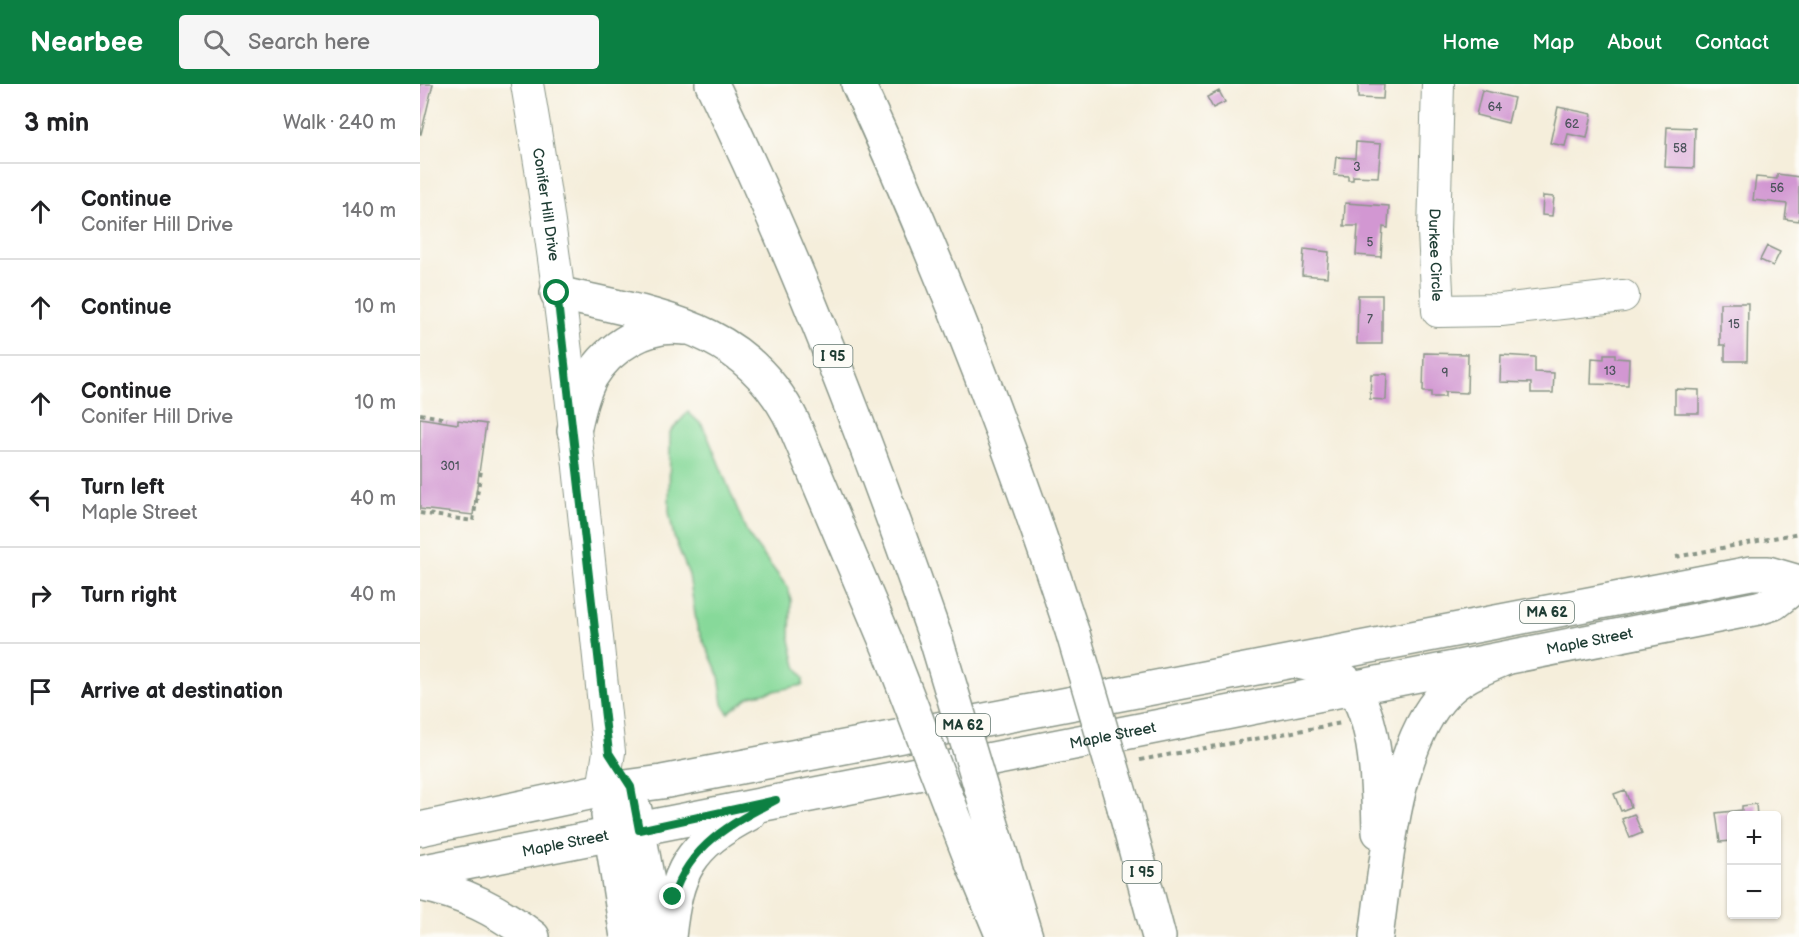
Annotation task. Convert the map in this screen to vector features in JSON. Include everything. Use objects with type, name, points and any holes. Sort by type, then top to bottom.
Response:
[{"type":"main road","name":"I 95","points":[[712,84],[762,191],[832,355],[935,636],[987,861],[1026,937]]},
{"type":"main road","name":"I 95","points":[[858,84],[921,225],[981,372],[1073,634],[1124,807],[1159,937]]},
{"type":"main road","points":[[557,293],[645,314],[693,330],[732,348],[758,370],[779,396],[794,424],[890,651],[987,861],[1003,937]]},
{"type":"main road","points":[[574,431],[579,407],[591,378],[610,354],[622,344],[648,331],[677,327],[693,330]]},
{"type":"main road","name":"Maple Street","points":[[420,829],[617,788],[1751,573],[1768,573],[1799,582]]},
{"type":"main road","name":"Maple Street","points":[[420,872],[1758,608],[1774,603],[1799,582]]},
{"type":"main road","points":[[1376,937],[1392,825],[1417,737],[1428,715],[1446,692],[1471,673],[1504,658]]},
{"type":"main road","points":[[1294,661],[1333,672],[1353,688],[1361,700],[1368,722],[1376,778],[1380,861],[1376,937]]},
{"type":"main road","points":[[617,788],[625,833],[658,937]]},
{"type":"main road","points":[[669,937],[673,897],[680,877],[693,857],[727,825],[776,800]]},
{"type":"main road","points":[[420,807],[471,812],[517,810]]},
{"type":"main road","points":[[625,833],[627,937]]},
{"type":"main road","points":[[420,884],[462,894],[484,904],[533,937]]},
{"type":"street","name":"Conifer Hill Drive","points":[[527,84],[552,234],[609,753],[617,788]]},
{"type":"street","name":"Durkee Circle","points":[[1438,84],[1434,232],[1438,311],[1501,310],[1623,296]]},
{"type":"path","points":[[420,414],[447,418]]},
{"type":"path","points":[[420,513],[473,521],[481,470]]},
{"type":"green space","points":[[688,412],[702,425],[708,437],[748,535],[788,588],[791,600],[790,640],[796,666],[803,679],[803,685],[750,696],[728,713],[723,704],[719,675],[697,627],[689,575],[674,537],[669,512],[670,432]]},
{"type":"building","points":[[420,84],[433,84],[421,134],[420,134]]},
{"type":"building","points":[[1358,84],[1384,84],[1383,99],[1358,98]]},
{"type":"building","points":[[1482,90],[1514,98],[1508,123],[1476,115]]},
{"type":"building","points":[[1219,91],[1225,102],[1213,108],[1207,97]]},
{"type":"building","points":[[1558,107],[1592,114],[1587,138],[1568,134],[1565,146],[1550,143]]},
{"type":"building","points":[[1667,127],[1695,128],[1694,168],[1665,167]]},
{"type":"building","points":[[1356,142],[1381,144],[1378,177],[1353,176],[1353,180],[1348,180],[1348,176],[1334,175],[1336,157],[1355,158]]},
{"type":"building","points":[[1777,174],[1799,177],[1799,221],[1785,219],[1787,204],[1753,200],[1756,177],[1777,179]]},
{"type":"building","points":[[1543,196],[1554,197],[1552,216],[1542,215]]},
{"type":"building","points":[[1345,203],[1389,206],[1388,228],[1383,227],[1381,257],[1356,255],[1358,226],[1344,226]]},
{"type":"building","points":[[1767,246],[1780,252],[1773,266],[1760,260]]},
{"type":"building","points":[[1304,249],[1329,252],[1327,277],[1302,275]]},
{"type":"building","points":[[1358,295],[1382,295],[1382,344],[1357,344]]},
{"type":"building","points":[[1720,303],[1748,303],[1747,361],[1725,361],[1725,345],[1720,345]]},
{"type":"building","points":[[1424,353],[1468,354],[1467,393],[1445,392],[1445,397],[1431,397],[1431,392],[1423,392]]},
{"type":"building","points":[[1604,354],[1615,354],[1615,358],[1629,359],[1628,385],[1591,384],[1592,358],[1604,359]]},
{"type":"building","points":[[1501,355],[1535,357],[1535,372],[1554,373],[1553,393],[1531,393],[1531,383],[1500,382]]},
{"type":"building","points":[[1371,374],[1387,374],[1386,400],[1370,399]]},
{"type":"building","points":[[1675,389],[1699,390],[1699,413],[1675,413]]},
{"type":"building","points":[[420,418],[458,424],[458,420],[486,424],[473,515],[420,509]]},
{"type":"building","points":[[1625,790],[1631,807],[1621,811],[1614,794]]},
{"type":"building","points":[[1756,804],[1757,811],[1733,811],[1742,810],[1742,806]]},
{"type":"building","points":[[1727,812],[1727,841],[1720,842],[1716,813]]},
{"type":"building","points":[[1634,814],[1642,833],[1630,838],[1622,819]]},
{"type":"route","points":[[557,293],[609,753],[631,787],[639,830],[776,800],[727,825],[710,839],[693,857],[680,877],[673,897]]}]
